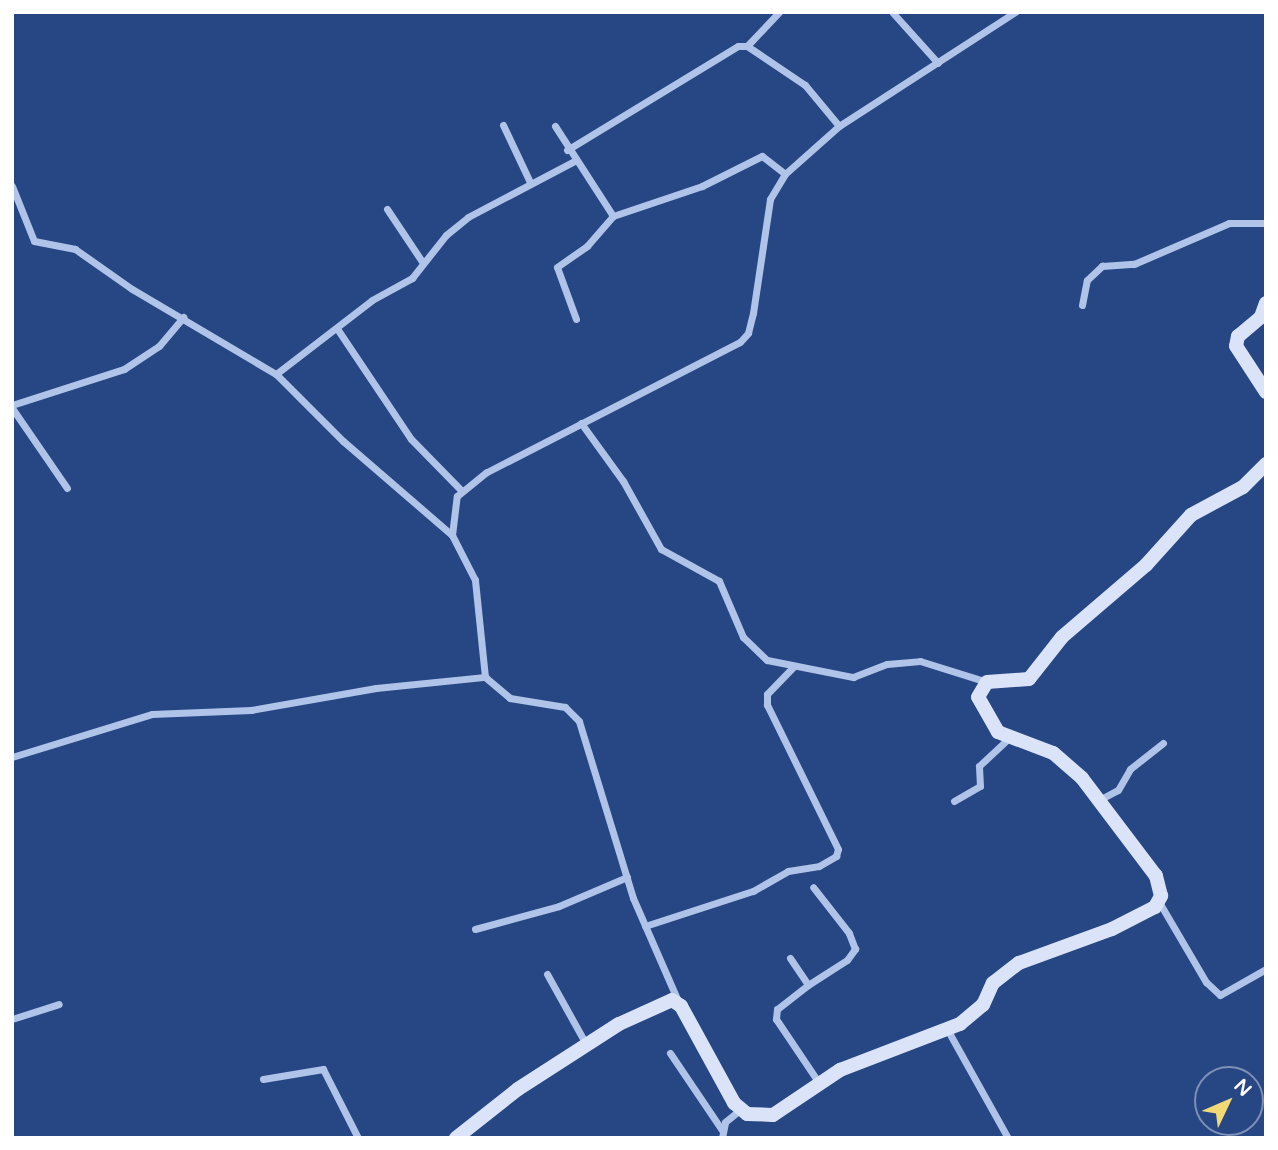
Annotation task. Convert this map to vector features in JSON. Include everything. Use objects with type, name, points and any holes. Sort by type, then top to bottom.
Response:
[{"type":"street","points":[[747,46],[779,12]]},
{"type":"street","points":[[452,535],[454,508],[461,490],[581,423],[727,350],[748,333],[770,199],[785,174],[821,147],[839,126],[1015,12]]},
{"type":"street","points":[[893,13],[938,63]]},
{"type":"street","points":[[567,150],[738,47],[747,46],[805,85],[839,126]]},
{"type":"street","points":[[503,125],[530,182]]},
{"type":"street","points":[[555,126],[574,161],[614,216]]},
{"type":"street","points":[[576,319],[557,267],[587,246],[614,216],[702,186],[762,156],[785,174]]},
{"type":"street","points":[[276,373],[338,330],[372,300],[412,278],[457,225],[530,182],[574,161]]},
{"type":"street","points":[[12,186],[34,241],[75,249],[276,373],[343,441],[452,535],[475,580],[485,677],[510,698],[565,707],[579,721],[627,877],[645,926],[677,1001],[741,1110],[753,1116],[773,1115],[820,1083],[907,1041],[947,1028],[975,1014],[993,983],[1019,962],[1112,929],[1159,902]]},
{"type":"street","points":[[387,209],[423,263]]},
{"type":"street","points":[[1082,305],[1087,280],[1102,266],[1134,264],[1229,223],[1266,223]]},
{"type":"street","points":[[1266,303],[1261,317],[1238,336],[1236,346],[1266,392]]},
{"type":"street","points":[[67,488],[12,407],[124,369],[159,346],[183,317]]},
{"type":"street","points":[[338,330],[411,439],[461,490]]},
{"type":"street","points":[[581,423],[623,481],[661,550],[719,581],[743,637],[767,660],[853,677],[887,664],[920,661],[987,682],[1029,679],[1062,637],[1146,565],[1191,515],[1243,487],[1266,464]]},
{"type":"street","points":[[645,926],[753,891],[788,871],[818,866],[836,856],[838,849],[767,705],[768,694],[794,666]]},
{"type":"street","points":[[12,757],[152,714],[251,710],[376,688],[485,677]]},
{"type":"street","points":[[987,682],[980,689],[979,704],[998,732],[1063,759],[1150,866],[1160,889],[1159,902],[1206,982],[1220,995],[1266,970]]},
{"type":"street","points":[[954,802],[980,786],[979,766],[1009,738]]},
{"type":"street","points":[[1099,801],[1118,790],[1130,769],[1163,743]]},
{"type":"street","points":[[475,929],[559,906],[627,877]]},
{"type":"street","points":[[813,887],[849,933],[855,949],[848,960],[808,985],[775,1013],[820,1083]]},
{"type":"street","points":[[790,958],[808,985]]},
{"type":"street","points":[[547,974],[587,1047]]},
{"type":"street","points":[[456,1138],[518,1089],[642,1012],[677,1001]]},
{"type":"street","points":[[12,1019],[59,1004]]},
{"type":"street","points":[[947,1028],[1008,1138]]},
{"type":"street","points":[[670,1052],[722,1134],[741,1110]]},
{"type":"street","points":[[263,1079],[323,1069],[358,1138]]}]
